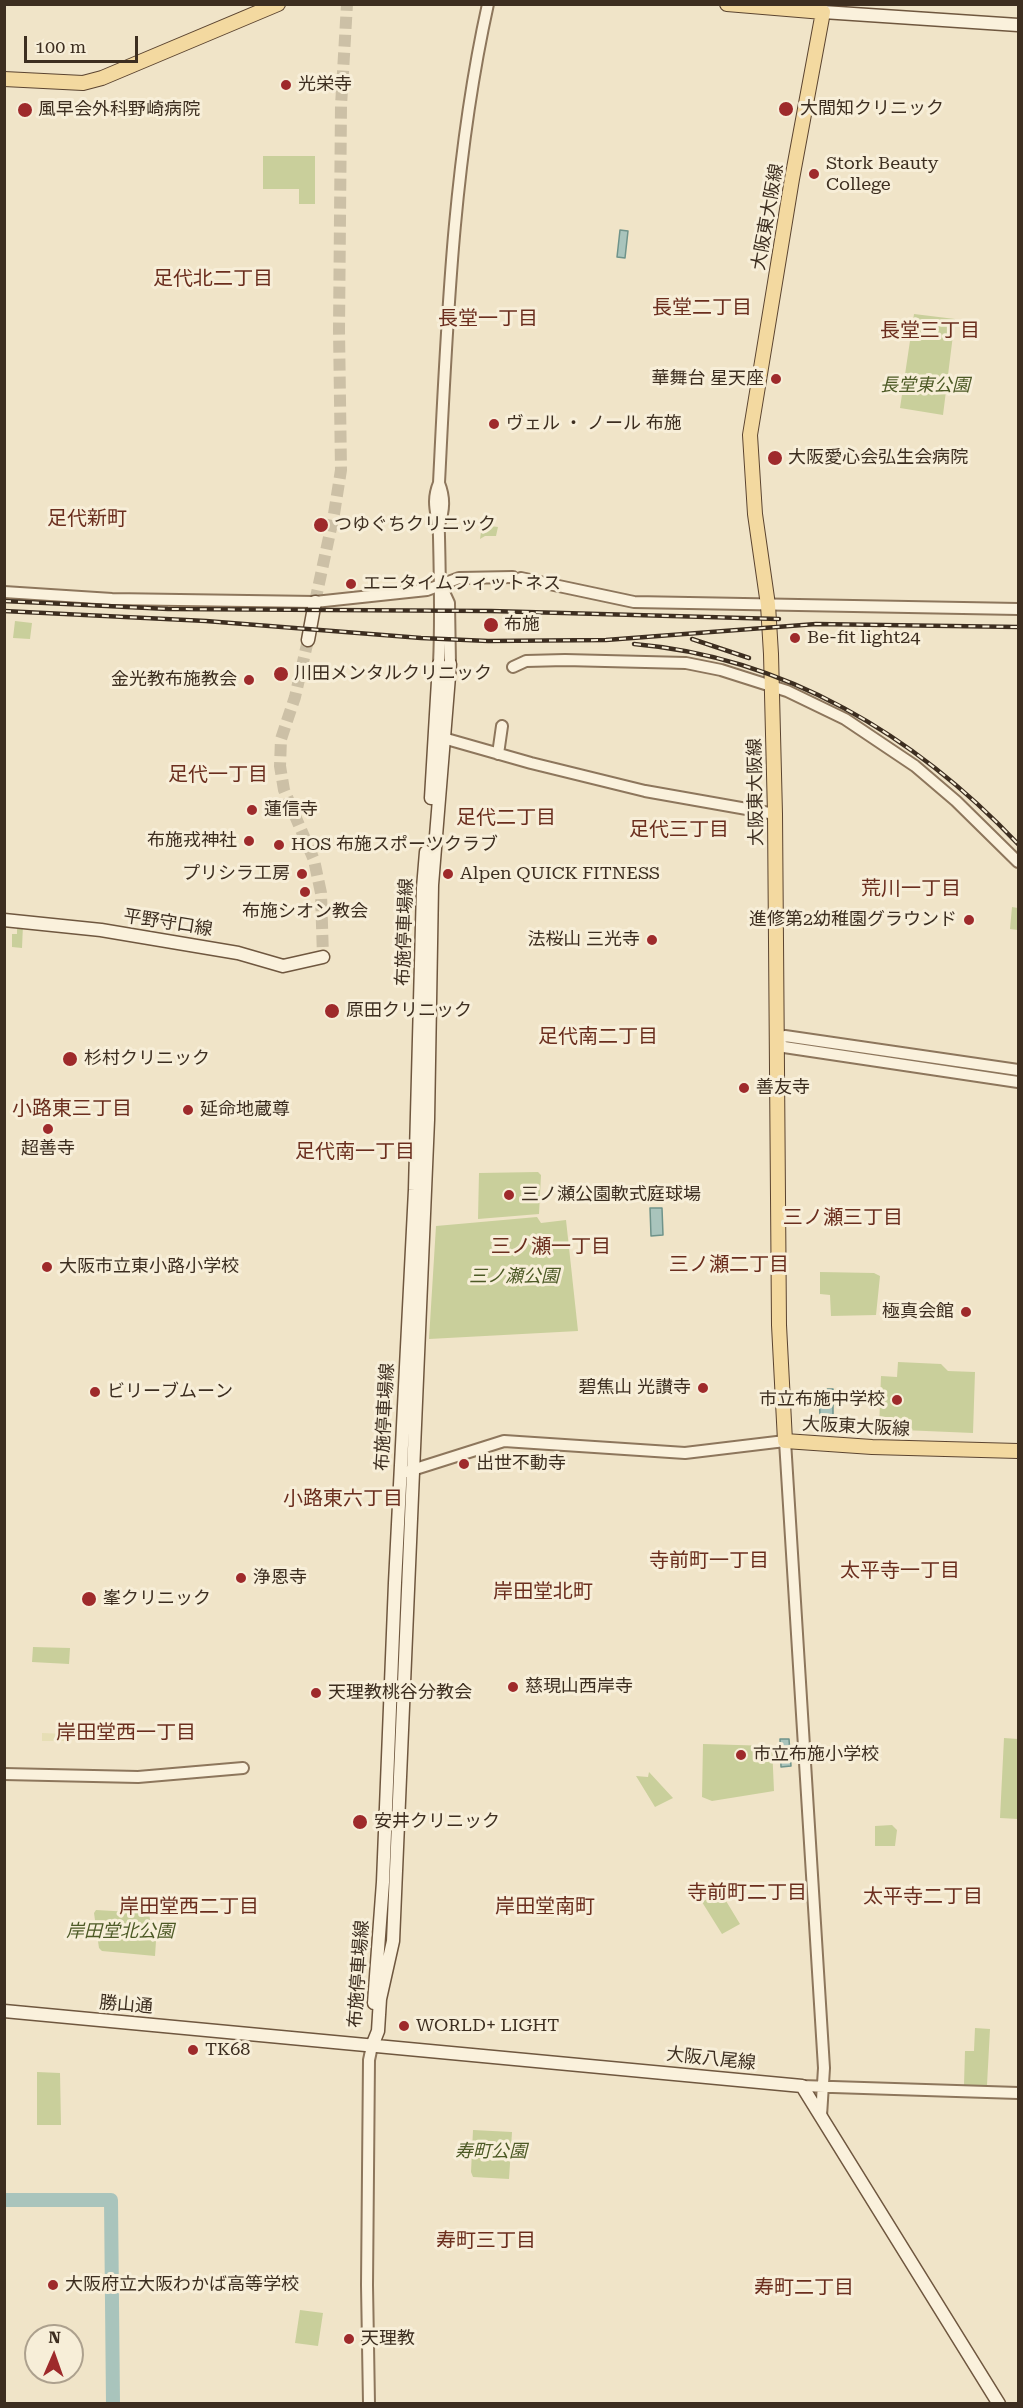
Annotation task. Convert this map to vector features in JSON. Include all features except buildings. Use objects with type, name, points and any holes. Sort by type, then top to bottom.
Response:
[{"type":"main road","points":[[4,79],[83,83],[102,78],[279,4]]},
{"type":"main road","points":[[727,4],[824,8],[1018,25]]},
{"type":"main road","name":"大阪東大阪線","points":[[824,8],[792,178],[750,435],[755,514],[768,605],[771,685],[775,814],[779,1326],[785,1441],[872,1447],[1018,1451]]},
{"type":"main road","points":[[308,640],[315,602]]},
{"type":"main road","name":"布施停車場線","points":[[372,2046],[378,2031],[380,1999],[393,1941],[428,1120],[432,885],[444,664]]},
{"type":"main road","name":"布施停車場線","points":[[372,2046],[383,1882],[418,1104],[423,888],[439,736]]},
{"type":"main road","name":"平野守口線","points":[[4,920],[102,930],[222,950],[283,966],[323,957]]},
{"type":"main road","name":"勝山通","points":[[4,2011],[244,2034]]},
{"type":"main road","name":"大阪八尾線","points":[[244,2034],[802,2086]]},
{"type":"main road","points":[[802,2086],[999,2403]]},
{"type":"street","points":[[444,664],[449,603],[441,585],[439,525],[434,495],[439,483],[452,247],[477,54],[488,4]]},
{"type":"street","points":[[4,592],[112,599],[315,602],[427,590],[459,578],[517,578],[634,602],[1018,609]]},
{"type":"street","points":[[513,667],[526,661],[565,660],[686,663],[712,667],[771,685],[806,699],[845,719],[898,753],[956,801],[1018,862]]},
{"type":"street","points":[[498,754],[502,726]]},
{"type":"street","points":[[439,736],[498,754],[678,798],[775,814]]},
{"type":"street","points":[[1018,1070],[785,1036],[777,1041],[784,1047],[1018,1082]]},
{"type":"street","points":[[400,1474],[504,1441],[685,1453],[785,1441],[823,2059],[821,2116]]},
{"type":"street","points":[[4,1774],[138,1777],[243,1768]]},
{"type":"street","points":[[369,2403],[367,2285],[369,2060],[372,2046]]},
{"type":"street","points":[[802,2086],[1018,2093]]},
{"type":"shaded area","points":[[42,1733],[66,1734],[66,1741],[42,1741]]},
{"type":"green space","points":[[263,156],[315,156],[315,204],[299,204],[299,189],[263,189]]},
{"type":"green space","name":"長堂東公園","points":[[914,314],[955,319],[943,415],[900,408]]},
{"type":"green space","points":[[482,525],[498,527],[496,536],[485,536],[480,539]]},
{"type":"green space","points":[[15,621],[32,623],[30,639],[13,638]]},
{"type":"green space","points":[[1012,907],[1018,908],[1018,930],[1010,929]]},
{"type":"green space","points":[[17,925],[23,925],[22,948],[12,947],[12,934],[17,934]]},
{"type":"green space","name":"三ノ瀬公園軟式庭球場","points":[[538,1172],[541,1175],[539,1214],[478,1219],[479,1173]]},
{"type":"green space","name":"三ノ瀬公園","points":[[537,1217],[541,1223],[566,1220],[578,1331],[429,1339],[436,1226]]},
{"type":"green space","points":[[820,1272],[874,1273],[880,1276],[876,1315],[831,1316],[830,1295],[820,1294]]},
{"type":"green space","points":[[898,1362],[941,1364],[948,1371],[975,1372],[973,1433],[879,1429],[881,1376],[897,1377]]},
{"type":"green space","points":[[33,1647],[70,1648],[69,1664],[32,1662]]},
{"type":"green space","points":[[1004,1738],[1018,1739],[1018,1819],[1000,1818]]},
{"type":"green space","points":[[703,1744],[772,1746],[774,1791],[712,1801],[702,1797]]},
{"type":"green space","points":[[649,1772],[673,1798],[655,1807],[636,1776],[648,1777]]},
{"type":"green space","points":[[892,1825],[897,1830],[895,1846],[875,1846],[875,1826]]},
{"type":"green space","points":[[720,1891],[740,1924],[722,1934],[702,1902]]},
{"type":"green space","name":"岸田堂北公園","points":[[96,1910],[149,1913],[151,1926],[157,1926],[155,1956],[102,1951],[99,1948],[94,1913]]},
{"type":"green space","points":[[975,2028],[990,2029],[987,2085],[964,2085],[965,2051],[974,2051]]},
{"type":"green space","points":[[37,2072],[60,2073],[61,2125],[37,2125]]},
{"type":"green space","name":"寿町公園","points":[[473,2130],[512,2132],[509,2179],[473,2177],[471,2172]]},
{"type":"green space","points":[[300,2310],[323,2313],[318,2346],[295,2343]]},
{"type":"water","points":[[620,230],[628,231],[625,258],[617,257]]},
{"type":"water","points":[[650,1208],[662,1208],[663,1235],[651,1236]]},
{"type":"water","points":[[819,1389],[833,1389],[833,1416],[820,1417]]},
{"type":"water","points":[[780,1739],[789,1739],[791,1766],[781,1767]]},
{"type":"waterway","points":[[4,2200],[111,2200],[113,2404]]},
{"type":"tunnel","points":[[315,602],[341,470],[339,330],[341,106],[347,4]]},
{"type":"tunnel","points":[[308,640],[295,697],[281,739],[280,766],[284,790],[314,860],[321,893],[323,957]]},
{"type":"railway","points":[[4,601],[168,609],[491,611],[779,619]]},
{"type":"railway","points":[[4,611],[206,621],[488,641],[606,640],[816,624],[1018,627]]},
{"type":"railway","points":[[692,639],[749,658]]},
{"type":"railway","points":[[634,644],[690,652],[743,666],[795,685],[844,708],[891,737],[936,769],[1018,844]]},
{"type":"place","name":"光栄寺","points":[[286,85]]},
{"type":"place","name":"大間知クリニック","points":[[786,109]]},
{"type":"place","name":"風早会外科野崎病院","points":[[25,110]]},
{"type":"place","name":"Stork Beauty College","points":[[814,174]]},
{"type":"place","name":"華舞台 星天座","points":[[776,379]]},
{"type":"place","name":"ヴェル ・ ノール 布施","points":[[494,424]]},
{"type":"place","name":"大阪愛心会弘生会病院","points":[[775,458]]},
{"type":"place","name":"つゆぐちクリニック","points":[[321,525]]},
{"type":"place","name":"エニタイムフィットネス","points":[[351,584]]},
{"type":"place","name":"布施","points":[[491,625]]},
{"type":"place","name":"Be-fit light24","points":[[795,638]]},
{"type":"place","name":"川田メンタルクリニック","points":[[281,674]]},
{"type":"place","name":"金光教布施教会","points":[[249,680]]},
{"type":"place","name":"蓮信寺","points":[[252,810]]},
{"type":"place","name":"布施戎神社","points":[[249,841]]},
{"type":"place","name":"HOS 布施スポーツクラブ","points":[[279,845]]},
{"type":"place","name":"プリシラ工房","points":[[302,874]]},
{"type":"place","name":"Alpen QUICK FITNESS","points":[[448,874]]},
{"type":"place","name":"布施シオン教会","points":[[305,892]]},
{"type":"place","name":"進修第2幼稚園グラウンド","points":[[969,920]]},
{"type":"place","name":"法桜山 三光寺","points":[[652,940]]},
{"type":"place","name":"原田クリニック","points":[[332,1011]]},
{"type":"place","name":"杉村クリニック","points":[[70,1059]]},
{"type":"place","name":"善友寺","points":[[744,1088]]},
{"type":"place","name":"延命地蔵尊","points":[[188,1110]]},
{"type":"place","name":"超善寺","points":[[48,1129]]},
{"type":"place","name":"三ノ瀬公園軟式庭球場","points":[[509,1195]]},
{"type":"place","name":"大阪市立東小路小学校","points":[[47,1267]]},
{"type":"place","name":"極真会館","points":[[966,1312]]},
{"type":"place","name":"碧焦山 光讃寺","points":[[703,1388]]},
{"type":"place","name":"ビリーブムーン","points":[[95,1392]]},
{"type":"place","name":"市立布施中学校","points":[[897,1400]]},
{"type":"place","name":"出世不動寺","points":[[464,1464]]},
{"type":"place","name":"浄恩寺","points":[[241,1578]]},
{"type":"place","name":"峯クリニック","points":[[89,1599]]},
{"type":"place","name":"慈現山西岸寺","points":[[513,1687]]},
{"type":"place","name":"天理教桃谷分教会","points":[[316,1693]]},
{"type":"place","name":"市立布施小学校","points":[[741,1755]]},
{"type":"place","name":"安井クリニック","points":[[360,1822]]},
{"type":"place","name":"WORLD+ LIGHT","points":[[404,2026]]},
{"type":"place","name":"TK68","points":[[193,2050]]},
{"type":"place","name":"大阪府立大阪わかば高等学校","points":[[53,2285]]},
{"type":"place","name":"天理教","points":[[349,2339]]},
{"type":"district","name":"足代北二丁目","points":[[213,279]]},
{"type":"district","name":"長堂二丁目","points":[[702,308]]},
{"type":"district","name":"長堂一丁目","points":[[488,319]]},
{"type":"district","name":"長堂三丁目","points":[[930,331]]},
{"type":"district","name":"足代新町","points":[[87,519]]},
{"type":"district","name":"足代一丁目","points":[[218,775]]},
{"type":"district","name":"足代二丁目","points":[[506,818]]},
{"type":"district","name":"足代三丁目","points":[[679,830]]},
{"type":"district","name":"荒川一丁目","points":[[911,889]]},
{"type":"district","name":"足代南二丁目","points":[[598,1037]]},
{"type":"district","name":"小路東三丁目","points":[[72,1109]]},
{"type":"district","name":"足代南一丁目","points":[[355,1152]]},
{"type":"district","name":"三ノ瀬三丁目","points":[[843,1218]]},
{"type":"district","name":"三ノ瀬一丁目","points":[[551,1247]]},
{"type":"district","name":"三ノ瀬二丁目","points":[[729,1265]]},
{"type":"district","name":"小路東六丁目","points":[[343,1499]]},
{"type":"district","name":"寺前町一丁目","points":[[709,1561]]},
{"type":"district","name":"太平寺一丁目","points":[[900,1571]]},
{"type":"district","name":"岸田堂北町","points":[[543,1592]]},
{"type":"district","name":"岸田堂西一丁目","points":[[126,1733]]},
{"type":"district","name":"寺前町二丁目","points":[[747,1893]]},
{"type":"district","name":"太平寺二丁目","points":[[923,1897]]},
{"type":"district","name":"岸田堂西二丁目","points":[[189,1907]]},
{"type":"district","name":"岸田堂南町","points":[[545,1907]]},
{"type":"district","name":"寿町三丁目","points":[[486,2241]]},
{"type":"district","name":"寿町二丁目","points":[[804,2288]]}]
